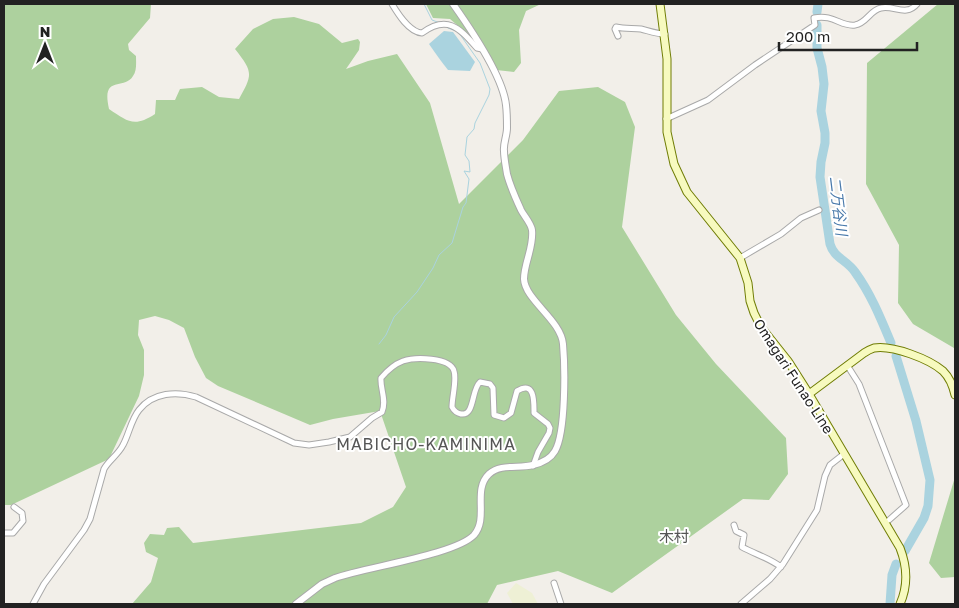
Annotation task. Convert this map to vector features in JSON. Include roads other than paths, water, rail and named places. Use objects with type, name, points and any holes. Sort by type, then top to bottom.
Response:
[{"type":"main road","name":"Omagari Funao Line","points":[[660,4],[667,59],[666,119],[668,140],[674,164],[687,192],[740,258],[748,284],[750,301],[761,327],[788,361],[809,394],[894,537],[904,558],[905,588],[900,604]]},
{"type":"main road","points":[[809,394],[864,352],[874,348],[897,349],[927,362],[942,371],[949,378],[955,395]]},
{"type":"street","points":[[392,4],[398,13],[417,32],[422,33],[434,26],[449,24],[455,26],[477,48],[482,49]]},
{"type":"street","points":[[296,604],[322,584],[335,578],[438,552],[464,543],[474,534],[480,522],[483,480],[491,472],[504,468],[533,466],[545,460],[555,451],[561,434],[564,412],[563,342],[555,325],[529,293],[524,280],[531,246],[532,229],[521,210],[508,176],[504,150],[507,128],[506,104],[502,88],[482,49],[453,4]]},
{"type":"street","points":[[666,119],[709,99],[814,25],[814,18],[829,16],[847,24],[856,25],[861,23],[873,10],[886,7],[904,11],[910,10],[916,4]]},
{"type":"street","points":[[618,36],[616,27],[665,34]]},
{"type":"street","points":[[740,258],[781,234],[801,218],[819,210]]},
{"type":"street","points":[[34,604],[44,584],[87,524],[104,469],[116,457],[139,409],[160,395],[187,394],[196,397],[294,443],[329,442],[350,437],[382,412],[385,402],[380,385],[381,378],[385,373],[403,361],[439,360],[450,365],[454,371],[452,407],[459,414],[465,414],[470,410],[476,386],[480,382],[490,384],[493,388],[494,415],[498,417],[504,418],[511,413],[517,391],[527,389],[531,392],[534,399],[534,413],[548,424],[550,428],[550,433],[538,452],[533,466]]},
{"type":"street","points":[[846,365],[859,384],[906,505],[889,520]]},
{"type":"street","points":[[740,604],[770,579],[781,567],[817,510],[830,465],[844,454]]},
{"type":"street","points":[[4,533],[13,533],[23,521],[22,513],[14,507]]},
{"type":"street","points":[[734,525],[736,531],[744,535],[742,547],[761,557],[769,558],[781,567]]},
{"type":"street","points":[[554,583],[561,604]]},
{"type":"water","points":[[444,31],[453,32],[475,62],[470,71],[448,70],[429,44]]},
{"type":"waterway","points":[[424,4],[432,20],[440,23]]},
{"type":"waterway","name":"二万谷川","points":[[817,12],[818,4]]},
{"type":"waterway","name":"二万谷川","points":[[817,25],[817,48],[824,84],[821,111],[825,133],[820,177],[830,244],[834,253],[852,268],[861,280],[891,343]]},
{"type":"waterway","points":[[448,28],[456,31]]},
{"type":"waterway","points":[[379,344],[386,335],[394,317],[417,292],[439,255],[452,243],[463,207],[466,203],[469,179],[464,171],[470,172],[469,161],[465,155],[467,137],[474,129],[490,89],[480,63],[459,33]]},
{"type":"waterway","name":"二万谷川","points":[[896,356],[916,421],[930,480],[928,506],[924,518],[905,551]]},
{"type":"waterway","name":"二万谷川","points":[[890,604],[892,575],[896,564]]},
{"type":"district","name":"MABICHO-KAMINIMA","points":[[426,444]]},
{"type":"district","name":"木村","points":[[674,536]]}]
